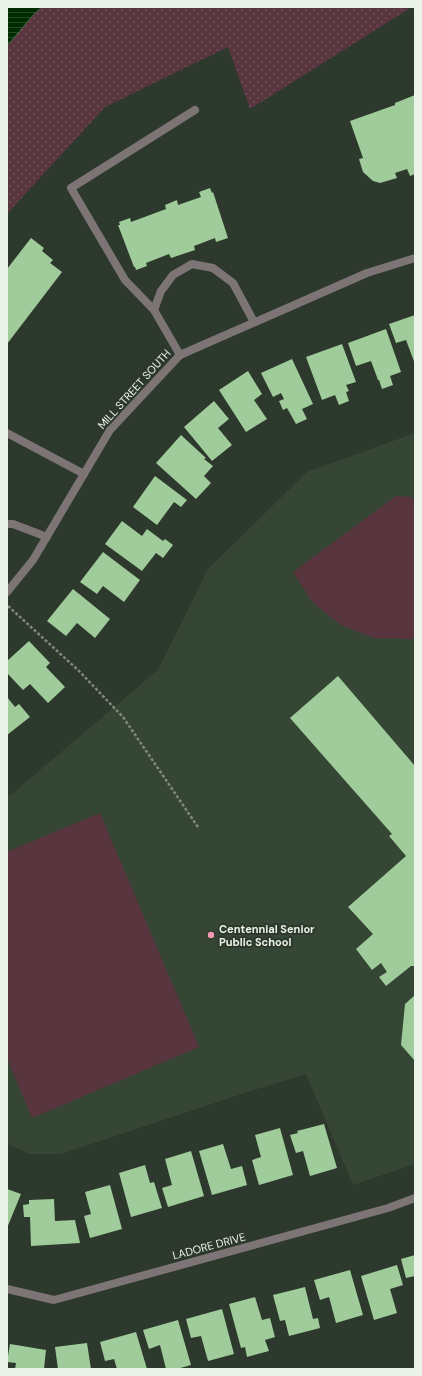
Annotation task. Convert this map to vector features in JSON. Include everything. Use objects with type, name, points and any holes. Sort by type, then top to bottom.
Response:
[{"type":"street","points":[[180,354],[154,310],[125,280],[71,188],[195,110]]},
{"type":"street","name":"MILL STREET SOUTH","points":[[7,592],[33,560],[110,430],[180,354],[367,273],[415,258]]},
{"type":"street","points":[[154,310],[161,291],[172,275],[192,264],[213,268],[233,283],[254,322]]},
{"type":"street","points":[[7,432],[84,474]]},
{"type":"street","points":[[7,524],[13,524],[47,537]]},
{"type":"street","name":"LADORE DRIVE","points":[[7,1289],[54,1300],[388,1208],[415,1198]]},
{"type":"path","points":[[7,605],[79,671],[123,717],[198,827]]},
{"type":"shaded area","points":[[7,7],[412,7],[250,109],[228,47],[105,107],[7,214]]},
{"type":"shaded area","points":[[7,7],[42,7],[34,14],[7,46]]},
{"type":"shaded area","name":"Centennial Senior Public School","points":[[415,433],[415,1164],[353,1185],[306,1074],[61,1154],[29,1154],[7,1143],[7,796],[13,793],[158,670],[208,569],[307,472]]},
{"type":"shaded area","points":[[396,496],[412,497],[415,502],[415,638],[411,639],[374,638],[341,625],[312,602],[293,572]]},
{"type":"shaded area","points":[[100,813],[199,1047],[32,1118],[7,1058],[7,852]]},
{"type":"building","points":[[415,95],[415,174],[410,176],[407,169],[395,173],[397,178],[380,183],[373,181],[363,172],[359,159],[363,158],[350,121],[395,105],[395,103]]},
{"type":"building","points":[[210,188],[212,193],[213,192],[228,238],[216,242],[215,238],[194,246],[195,250],[171,258],[169,254],[146,263],[147,266],[136,270],[118,225],[120,225],[119,222],[130,218],[131,222],[166,209],[165,205],[177,200],[178,205],[201,197],[199,192]]},
{"type":"building","points":[[31,238],[44,248],[42,251],[53,260],[50,263],[62,272],[7,344],[7,269]]},
{"type":"building","points":[[415,315],[415,364],[406,340],[396,343],[389,324]]},
{"type":"building","points":[[386,329],[401,372],[390,376],[393,385],[382,389],[371,361],[356,366],[348,343]]},
{"type":"building","points":[[342,344],[356,382],[346,385],[349,391],[346,392],[349,401],[339,405],[335,395],[322,400],[306,357]]},
{"type":"building","points":[[292,359],[313,404],[302,409],[307,419],[296,424],[287,408],[283,410],[279,401],[284,399],[281,393],[273,397],[261,373]]},
{"type":"building","points":[[248,371],[262,394],[254,400],[267,419],[246,432],[219,390]]},
{"type":"building","points":[[214,401],[229,419],[218,428],[232,445],[212,461],[184,427]]},
{"type":"building","points":[[181,435],[206,458],[204,459],[213,466],[204,476],[211,483],[196,499],[156,463]]},
{"type":"building","points":[[155,476],[187,500],[181,507],[174,502],[157,525],[133,507]]},
{"type":"building","points":[[122,521],[142,536],[147,529],[163,541],[165,539],[173,545],[163,558],[156,553],[142,571],[105,544]]},
{"type":"building","points":[[103,552],[140,580],[124,602],[103,586],[97,594],[80,582]]},
{"type":"building","points":[[73,589],[110,619],[95,638],[77,623],[66,636],[47,621]]},
{"type":"building","points":[[29,641],[50,663],[46,667],[65,687],[48,703],[30,684],[23,690],[7,673],[7,661]]},
{"type":"building","points":[[338,676],[415,766],[415,966],[411,966],[386,986],[379,977],[387,972],[381,963],[372,970],[356,949],[373,934],[348,907],[406,856],[389,836],[392,834],[290,718]]},
{"type":"building","points":[[7,697],[15,707],[19,704],[30,717],[7,735]]},
{"type":"building","points":[[415,995],[415,1061],[401,1045],[405,1004]]},
{"type":"building","points":[[324,1124],[337,1168],[310,1176],[303,1151],[296,1153],[290,1135],[298,1133],[297,1131]]},
{"type":"building","points":[[280,1128],[293,1175],[259,1185],[252,1160],[261,1157],[255,1135]]},
{"type":"building","points":[[223,1144],[231,1169],[242,1166],[247,1185],[212,1195],[199,1151]]},
{"type":"building","points":[[191,1151],[204,1196],[168,1207],[162,1188],[172,1185],[165,1159]]},
{"type":"building","points":[[145,1165],[150,1183],[154,1182],[162,1208],[131,1217],[119,1173]]},
{"type":"building","points":[[110,1185],[122,1229],[90,1238],[84,1216],[91,1214],[85,1192]]},
{"type":"building","points":[[7,1189],[21,1194],[7,1228]]},
{"type":"building","points":[[54,1199],[55,1221],[75,1220],[80,1243],[31,1246],[30,1217],[24,1217],[23,1205],[29,1204],[29,1200]]},
{"type":"building","points":[[415,1255],[415,1276],[406,1278],[401,1259]]},
{"type":"building","points":[[397,1265],[403,1285],[390,1289],[397,1313],[374,1320],[361,1276]]},
{"type":"building","points":[[350,1270],[363,1315],[336,1323],[329,1297],[320,1300],[314,1280]]},
{"type":"building","points":[[305,1287],[313,1319],[318,1318],[320,1328],[289,1336],[285,1320],[280,1321],[273,1295]]},
{"type":"building","points":[[255,1297],[262,1320],[270,1318],[275,1337],[265,1340],[269,1351],[247,1357],[245,1347],[241,1348],[229,1304]]},
{"type":"building","points":[[222,1309],[234,1354],[208,1361],[201,1336],[191,1338],[186,1319]]},
{"type":"building","points":[[178,1320],[191,1365],[177,1369],[166,1369],[160,1345],[149,1349],[143,1330]]},
{"type":"building","points":[[136,1332],[147,1369],[117,1369],[114,1359],[105,1361],[100,1342]]},
{"type":"building","points":[[87,1343],[91,1369],[58,1369],[55,1347]]},
{"type":"building","points":[[10,1344],[46,1350],[44,1369],[15,1369],[16,1363],[7,1362]]},
{"type":"place","name":"Centennial Senior Public School","points":[[211,935]]}]
